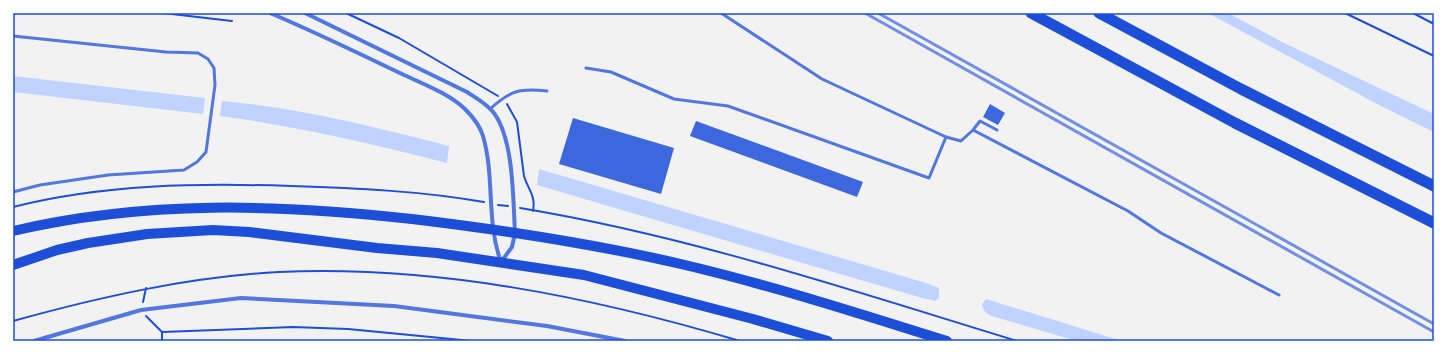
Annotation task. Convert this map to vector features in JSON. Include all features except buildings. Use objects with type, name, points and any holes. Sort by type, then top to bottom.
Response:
[{"type":"highway","points":[[1031,13],[1235,123],[1434,223]]},
{"type":"highway","points":[[1099,13],[1248,93],[1434,186]]},
{"type":"highway","points":[[13,231],[64,221],[125,212],[220,207],[346,212],[494,230],[610,249],[736,278],[947,341]]},
{"type":"highway","points":[[13,265],[57,250],[88,243],[147,234],[213,230],[249,232],[501,262],[584,275],[753,319],[828,341]]},
{"type":"street","points":[[270,13],[335,41],[427,86],[465,109],[476,122],[484,138],[494,230],[501,262]]},
{"type":"street","points":[[305,13],[467,92],[490,109],[499,121],[507,144],[515,233],[512,247],[501,262]]},
{"type":"street","points":[[34,341],[141,310],[241,298],[386,305],[547,326],[625,341]]},
{"type":"lane","points":[[721,13],[822,79],[946,138],[961,141],[980,121],[997,130]]},
{"type":"lane","points":[[13,36],[166,52],[189,51],[198,53],[208,58],[214,68],[216,85],[206,152],[196,162],[184,170],[108,175],[40,184],[13,192]]},
{"type":"lane","points":[[586,68],[610,72],[674,99],[728,106],[929,178],[946,138]]},
{"type":"lane","points":[[490,109],[501,98],[514,91],[529,89],[547,91]]},
{"type":"lane","points":[[973,130],[1128,211],[1162,233],[1279,295]]},
{"type":"path","points":[[163,13],[232,21]]},
{"type":"path","points":[[1345,13],[1434,56]]},
{"type":"path","points":[[1413,13],[1434,24]]},
{"type":"path","points":[[13,321],[146,288],[196,280],[278,272],[353,272],[441,278],[572,299],[693,327],[740,341]]},
{"type":"path","points":[[146,288],[141,310],[162,332],[162,341]]},
{"type":"path","points":[[162,332],[293,327],[348,329],[472,341]]},
{"type":"water","points":[[1208,13],[1228,13],[1284,43],[1434,114],[1434,132],[1379,105]]},
{"type":"water","points":[[13,76],[205,98],[203,114],[13,92]]},
{"type":"water","points":[[222,101],[308,113],[365,125],[449,146],[447,163],[334,136],[220,116]]},
{"type":"water","points":[[539,169],[926,283],[939,288],[939,298],[935,301],[922,298],[537,185]]},
{"type":"water","points":[[986,299],[1122,341],[1077,341],[995,317],[988,314],[983,309],[982,304]]},
{"type":"railway","points":[[865,13],[1434,332]]},
{"type":"railway","points":[[878,13],[1434,324]]}]
